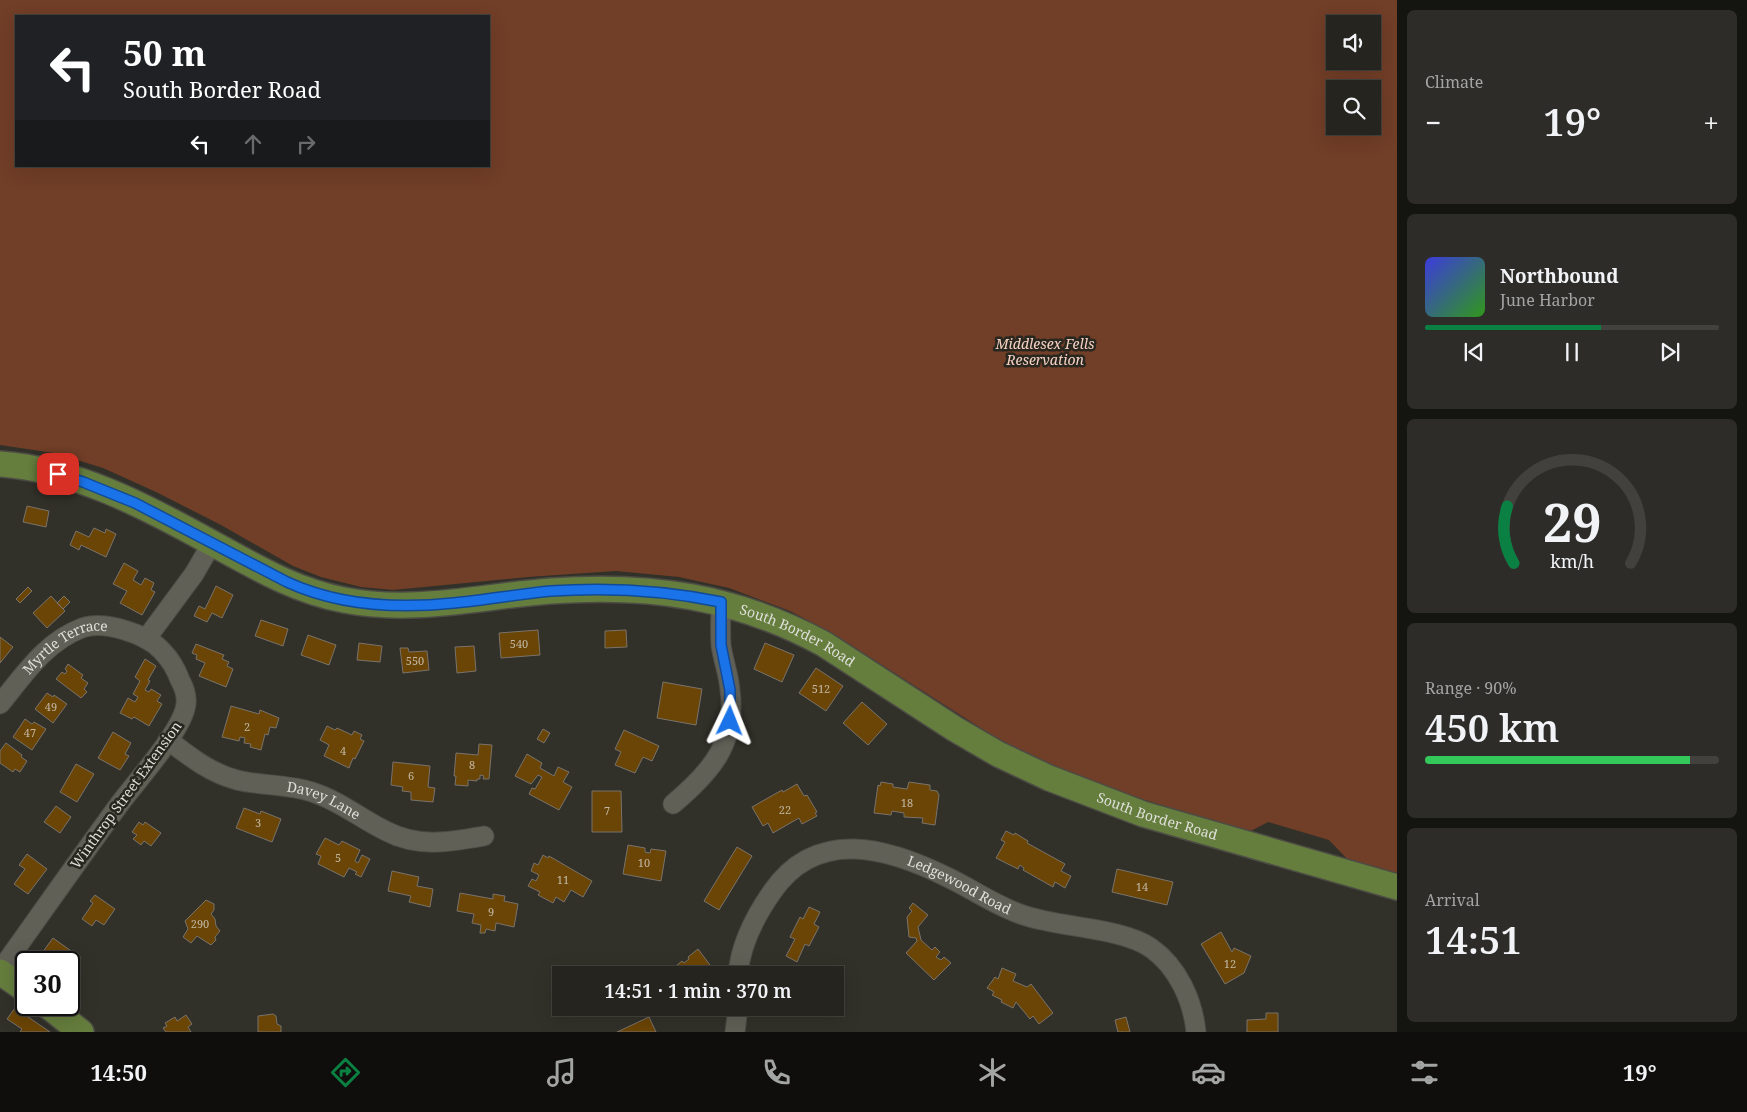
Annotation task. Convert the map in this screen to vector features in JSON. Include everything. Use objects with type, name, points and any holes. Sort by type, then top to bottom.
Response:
[{"type":"main road","name":"South Border Road","points":[[0,464],[33,468],[83,482],[135,503],[252,566],[298,588],[323,596],[378,606],[418,606],[551,591],[640,589],[721,602],[759,614],[801,632],[856,664],[954,729],[998,754],[1049,778],[1143,814],[1397,887]]},
{"type":"main road","points":[[1,973],[15,983]]},
{"type":"main road","points":[[61,1016],[81,1032]]},
{"type":"street","points":[[146,639],[194,574],[212,543]]},
{"type":"street","points":[[673,804],[699,782],[706,773],[720,753],[727,734],[731,700],[729,680],[721,645],[721,602]]},
{"type":"street","name":"Myrtle Terrace","points":[[0,704],[21,677],[48,648],[74,631],[88,626],[102,626],[128,632],[146,639]]},
{"type":"street","name":"Winthrop Street Extension","points":[[1,973],[98,833],[168,740],[185,711],[186,694],[177,672],[162,650],[146,639]]},
{"type":"street","name":"Davey Lane","points":[[168,740],[206,767],[224,776],[311,791],[342,805],[378,827],[402,838],[418,842],[444,843],[484,836]]},
{"type":"street","name":"Ledgewood Road","points":[[739,966],[746,942],[778,882],[811,858],[826,851],[849,848],[874,850],[912,861],[950,878],[998,905],[1024,916],[1138,941],[1164,959],[1178,978],[1188,997],[1194,1015],[1196,1032]]},
{"type":"street","points":[[735,1032],[737,1016]]},
{"type":"green space","name":"Middlesex Fells Reservation","points":[[0,0],[1397,0],[1397,874],[1349,861],[1329,840],[1268,822],[1249,832],[1059,771],[1012,748],[835,635],[790,611],[729,588],[679,577],[616,571],[393,590],[361,587],[321,577],[293,566],[221,525],[103,468],[54,453],[0,445]]},
{"type":"building","points":[[27,506],[49,511],[46,527],[23,522]]},
{"type":"building","points":[[94,528],[105,533],[106,529],[116,534],[106,557],[81,545],[79,550],[70,545],[76,531],[89,537]]},
{"type":"building","points":[[124,563],[138,571],[133,580],[141,585],[145,578],[154,583],[151,590],[155,592],[142,615],[120,603],[127,591],[113,584]]},
{"type":"building","points":[[216,586],[233,595],[222,618],[212,613],[207,622],[194,616],[199,606],[205,609]]},
{"type":"building","points":[[28,587],[32,591],[20,603],[16,599]]},
{"type":"building","points":[[51,596],[65,611],[47,628],[33,613]]},
{"type":"building","points":[[64,596],[70,602],[63,609],[57,603]]},
{"type":"building","points":[[261,620],[288,629],[283,646],[255,636]]},
{"type":"building","points":[[538,630],[540,655],[501,658],[499,633]]},
{"type":"building","points":[[626,630],[627,647],[605,648],[605,631]]},
{"type":"building","points":[[308,635],[336,645],[329,665],[301,655]]},
{"type":"building","points":[[0,637],[13,647],[0,663]]},
{"type":"building","points":[[359,643],[382,646],[380,662],[357,660]]},
{"type":"building","points":[[765,643],[794,655],[782,682],[754,669]]},
{"type":"building","points":[[196,644],[224,655],[222,659],[229,662],[227,666],[233,669],[226,687],[199,676],[205,663],[196,659],[197,655],[192,653]]},
{"type":"building","points":[[474,646],[476,671],[457,673],[455,647]]},
{"type":"building","points":[[400,648],[408,648],[409,652],[427,651],[429,670],[403,673]]},
{"type":"building","points":[[145,659],[156,666],[145,690],[149,692],[151,689],[161,695],[157,701],[162,704],[149,726],[134,717],[132,719],[120,713],[128,698],[135,702],[138,697],[133,694],[140,681],[135,677]]},
{"type":"building","points":[[68,664],[83,675],[81,678],[88,683],[84,689],[87,692],[81,698],[56,679],[62,672],[65,674]]},
{"type":"building","points":[[816,668],[843,686],[826,711],[799,693]]},
{"type":"building","points":[[663,682],[702,689],[696,725],[657,718]]},
{"type":"building","points":[[47,693],[53,697],[54,695],[67,704],[53,723],[35,709]]},
{"type":"building","points":[[862,702],[887,724],[868,745],[843,723]]},
{"type":"building","points":[[231,706],[259,714],[260,710],[279,718],[276,728],[270,727],[268,735],[265,734],[261,750],[250,747],[251,744],[244,743],[245,738],[240,737],[239,741],[222,737]]},
{"type":"building","points":[[25,719],[32,724],[34,722],[46,729],[32,750],[13,737]]},
{"type":"building","points":[[327,726],[335,730],[337,728],[352,735],[354,731],[362,735],[360,739],[364,741],[349,768],[324,756],[329,745],[320,740]]},
{"type":"building","points":[[543,729],[550,733],[544,743],[537,739]]},
{"type":"building","points":[[624,730],[659,746],[652,761],[643,757],[635,773],[615,765],[621,752],[615,749]]},
{"type":"building","points":[[113,732],[131,743],[125,754],[129,756],[120,770],[98,758]]},
{"type":"building","points":[[6,743],[27,761],[20,772],[15,769],[13,772],[0,763],[0,751]]},
{"type":"building","points":[[479,744],[492,745],[489,779],[483,779],[484,776],[480,775],[480,779],[477,779],[477,781],[468,780],[468,786],[455,785],[456,753],[478,755]]},
{"type":"building","points":[[527,754],[542,763],[540,768],[554,776],[558,767],[569,772],[563,782],[572,787],[559,810],[529,794],[532,788],[535,789],[542,777],[538,775],[531,784],[515,776]]},
{"type":"building","points":[[393,762],[430,766],[428,787],[435,788],[433,802],[411,800],[411,792],[402,791],[403,787],[391,785]]},
{"type":"building","points":[[76,764],[94,774],[77,802],[60,792]]},
{"type":"building","points":[[881,782],[893,784],[893,787],[907,789],[909,782],[930,785],[930,790],[937,791],[939,795],[935,825],[922,823],[923,818],[904,817],[904,813],[892,811],[891,815],[874,813],[878,785],[880,786]]},
{"type":"building","points":[[797,784],[804,796],[807,795],[817,812],[815,813],[817,816],[802,824],[799,818],[773,833],[768,823],[763,826],[752,807]]},
{"type":"building","points":[[592,791],[621,791],[622,832],[592,832]]},
{"type":"building","points":[[56,806],[71,817],[60,833],[44,822]]},
{"type":"building","points":[[244,808],[260,814],[261,811],[281,819],[272,842],[236,828]]},
{"type":"building","points":[[139,822],[143,825],[145,822],[161,833],[151,846],[144,841],[141,845],[133,839],[137,835],[132,832]]},
{"type":"building","points":[[1006,831],[1014,835],[1015,833],[1028,841],[1027,843],[1065,864],[1061,871],[1071,876],[1065,888],[1055,882],[1053,887],[1023,870],[1024,868],[1020,865],[1018,869],[996,858],[1005,842],[1001,840]]},
{"type":"building","points":[[325,838],[339,845],[342,841],[360,850],[355,861],[358,863],[362,855],[370,859],[361,877],[355,874],[357,872],[349,868],[344,877],[318,864],[321,856],[316,854]]},
{"type":"building","points":[[628,845],[645,848],[645,852],[650,853],[651,849],[666,851],[661,881],[623,874]]},
{"type":"building","points":[[737,847],[752,856],[719,910],[704,901]]},
{"type":"building","points":[[27,854],[47,869],[28,894],[14,884],[25,869],[19,865]]},
{"type":"building","points":[[543,855],[548,858],[549,856],[592,881],[583,897],[571,890],[564,902],[556,897],[553,903],[538,895],[540,892],[528,886],[532,879],[536,881],[539,875],[531,871],[534,863],[538,865]]},
{"type":"building","points":[[1117,869],[1173,882],[1167,905],[1112,892]]},
{"type":"building","points":[[392,871],[419,877],[417,886],[433,889],[430,907],[409,902],[411,896],[388,891]]},
{"type":"building","points":[[460,893],[493,899],[493,894],[505,896],[504,901],[518,904],[514,927],[496,923],[495,931],[486,929],[485,933],[480,933],[481,925],[472,923],[474,914],[457,911]]},
{"type":"building","points":[[95,895],[115,909],[104,925],[96,920],[92,926],[82,919],[93,903],[90,901]]},
{"type":"building","points":[[206,900],[214,904],[214,910],[211,914],[220,931],[215,937],[216,940],[211,945],[197,936],[191,943],[183,937],[188,929],[185,921]]},
{"type":"building","points":[[913,903],[928,915],[918,927],[921,940],[932,950],[935,947],[940,952],[936,957],[941,960],[944,957],[951,963],[934,980],[906,953],[917,941],[916,938],[909,937],[907,917],[912,911],[909,908]]},
{"type":"building","points":[[809,907],[820,912],[814,924],[819,927],[809,946],[805,944],[797,962],[786,956],[795,939],[790,937],[800,917],[803,919]]},
{"type":"building","points":[[1221,932],[1232,952],[1234,948],[1251,956],[1244,973],[1225,984],[1201,944]]},
{"type":"building","points":[[53,938],[71,951],[43,951]]},
{"type":"building","points":[[698,949],[710,965],[676,966],[682,961],[684,963],[689,959],[688,957]]},
{"type":"building","points":[[1002,968],[1016,974],[1013,981],[1027,987],[1031,984],[1053,1013],[1039,1024],[1033,1016],[1030,1019],[1016,1002],[1013,1008],[992,995],[994,992],[987,988],[995,977],[998,979]]},
{"type":"building","points":[[15,1008],[15,1016],[27,1016],[50,1032],[20,1032],[22,1029],[7,1019]]},
{"type":"building","points":[[1266,1013],[1278,1013],[1278,1032],[1247,1032],[1247,1020],[1266,1019]]},
{"type":"building","points":[[273,1014],[276,1016],[277,1024],[281,1026],[281,1032],[258,1032],[258,1016]]},
{"type":"building","points":[[186,1015],[192,1024],[188,1027],[191,1032],[166,1032],[163,1028],[167,1026],[165,1023],[175,1017],[177,1021]]},
{"type":"building","points":[[649,1017],[656,1032],[617,1032]]},
{"type":"building","points":[[1126,1017],[1130,1032],[1118,1032],[1115,1020]]},
{"type":"route","points":[[58,474],[135,503],[252,566],[298,588],[323,596],[363,604],[418,606],[551,591],[609,589],[640,589],[721,602],[721,645],[729,680],[731,700],[730,721]]}]
